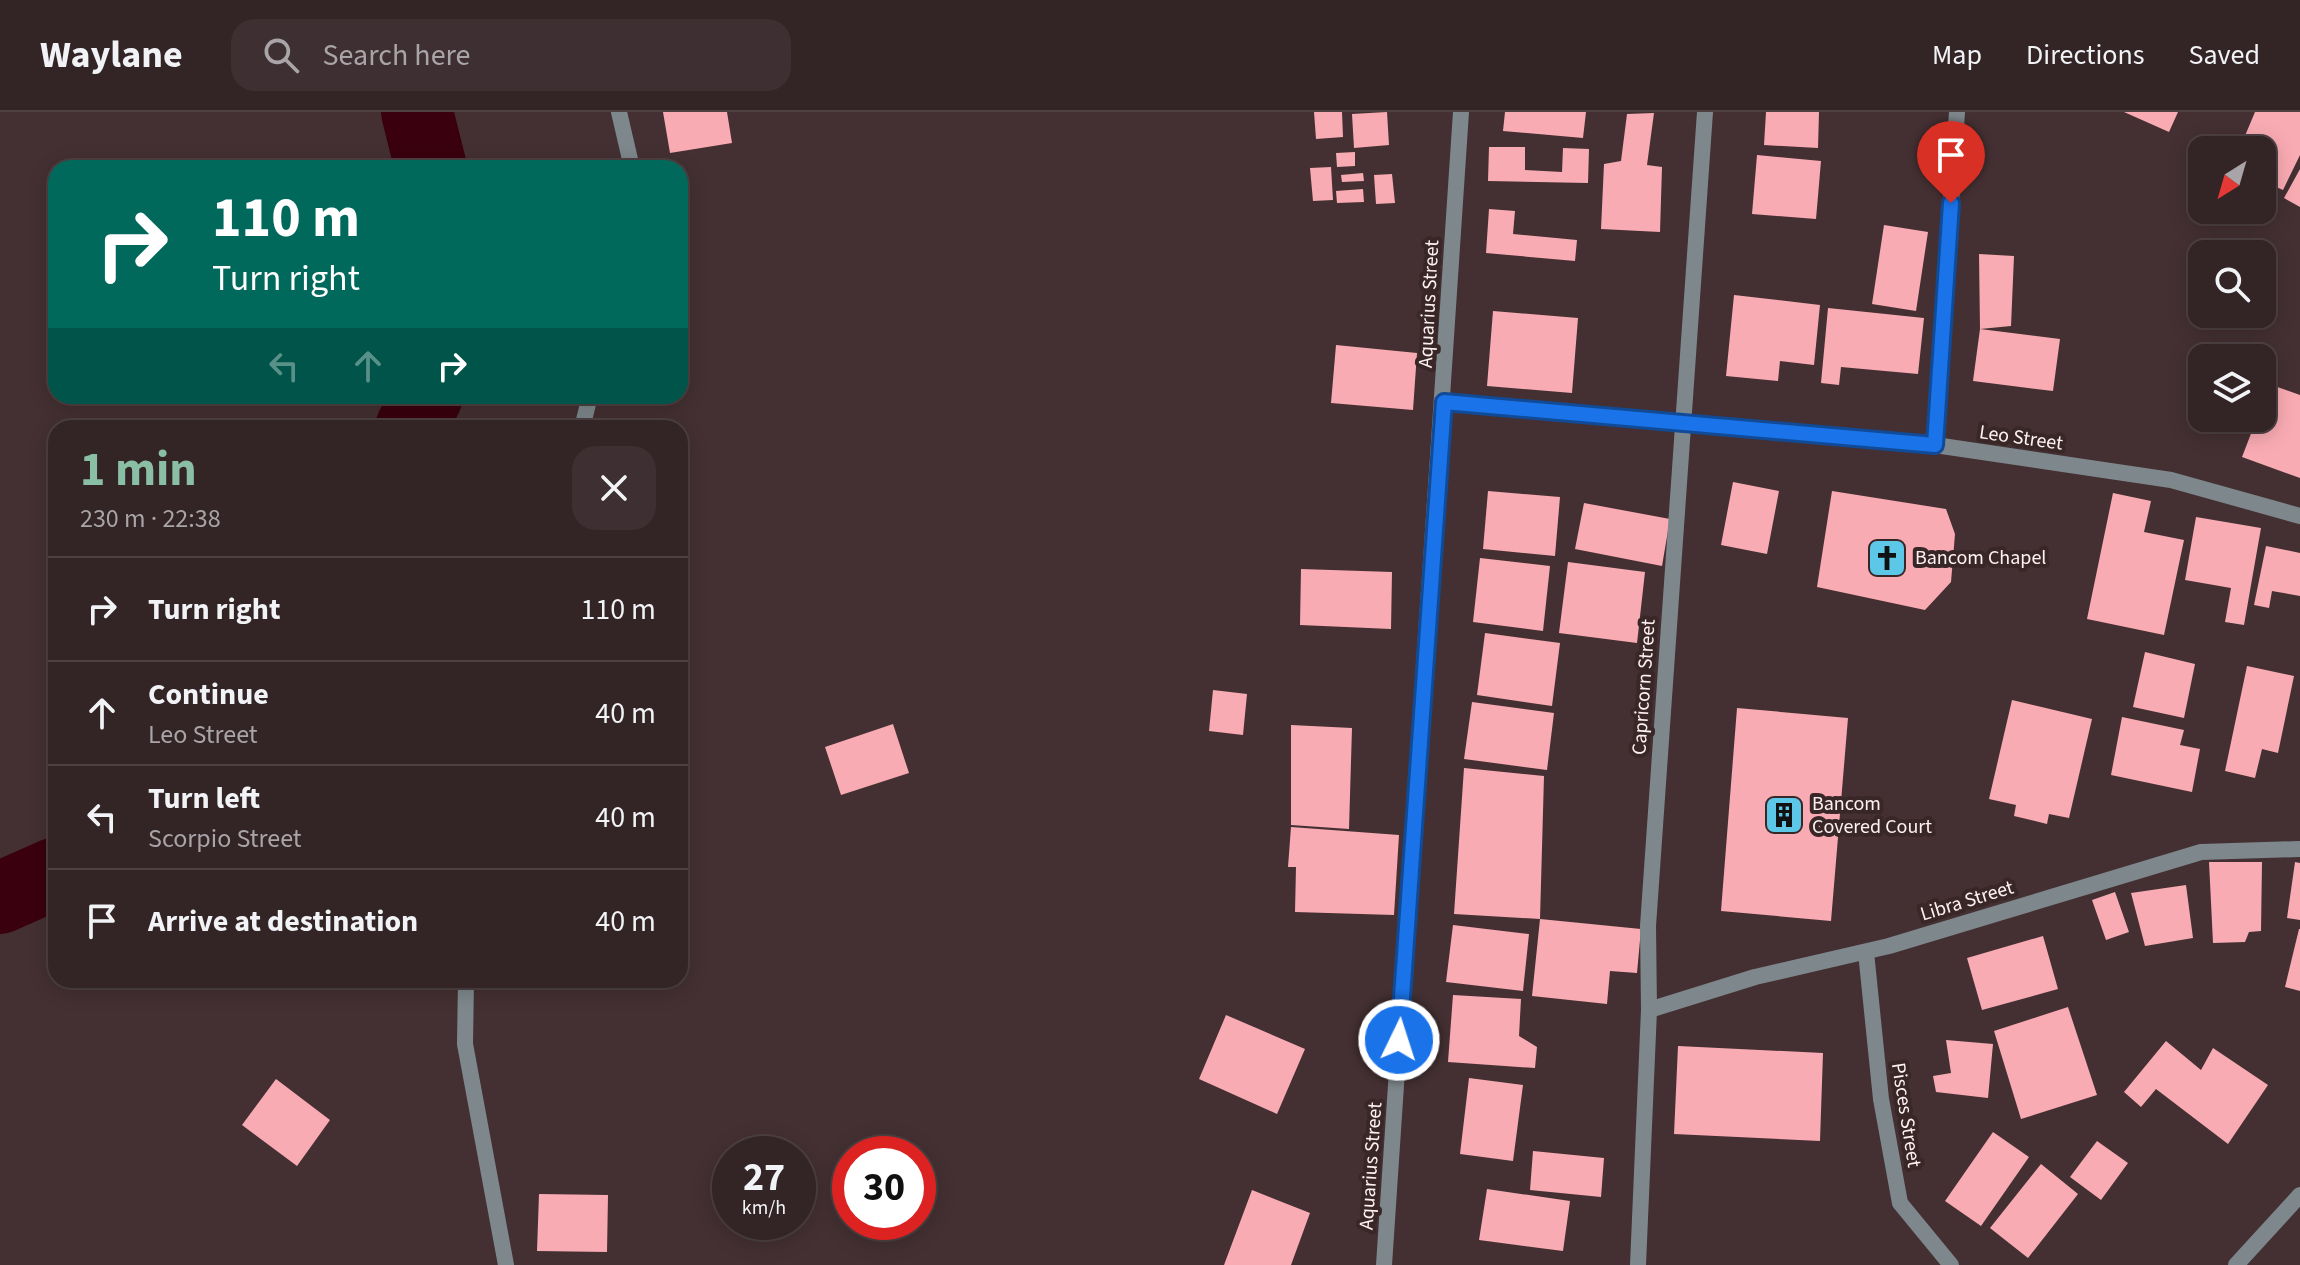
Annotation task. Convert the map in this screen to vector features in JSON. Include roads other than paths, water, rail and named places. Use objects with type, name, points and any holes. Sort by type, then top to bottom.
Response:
[{"type":"street","points":[[619,112],[630,160]]},
{"type":"street","name":"Aquarius Street","points":[[1385,1265],[1461,112]]},
{"type":"street","name":"Capricorn Street","points":[[1638,1265],[1649,1010],[1648,926],[1705,112]]},
{"type":"street","points":[[1935,445],[1957,112]]},
{"type":"street","name":"Leo Street","points":[[1444,402],[1935,445],[2171,480],[2300,516]]},
{"type":"street","name":"Libra Street","points":[[1649,1010],[1755,977],[1831,957],[1866,952],[2201,852],[2300,849]]},
{"type":"street","name":"Pisces Street","points":[[1866,952],[1881,1099],[1900,1203],[1951,1265]]},
{"type":"street","points":[[466,988],[465,1044],[506,1265]]},
{"type":"street","points":[[2236,1265],[2300,1195]]},
{"type":"waterway","points":[[417,112],[429,160]]},
{"type":"waterway","points":[[415,420],[423,404]]},
{"type":"waterway","points":[[0,898],[48,877]]},
{"type":"place","name":"Bancom Chapel","points":[[1887,558]]},
{"type":"place","name":"Bancom Covered Court","points":[[1784,815]]}]
